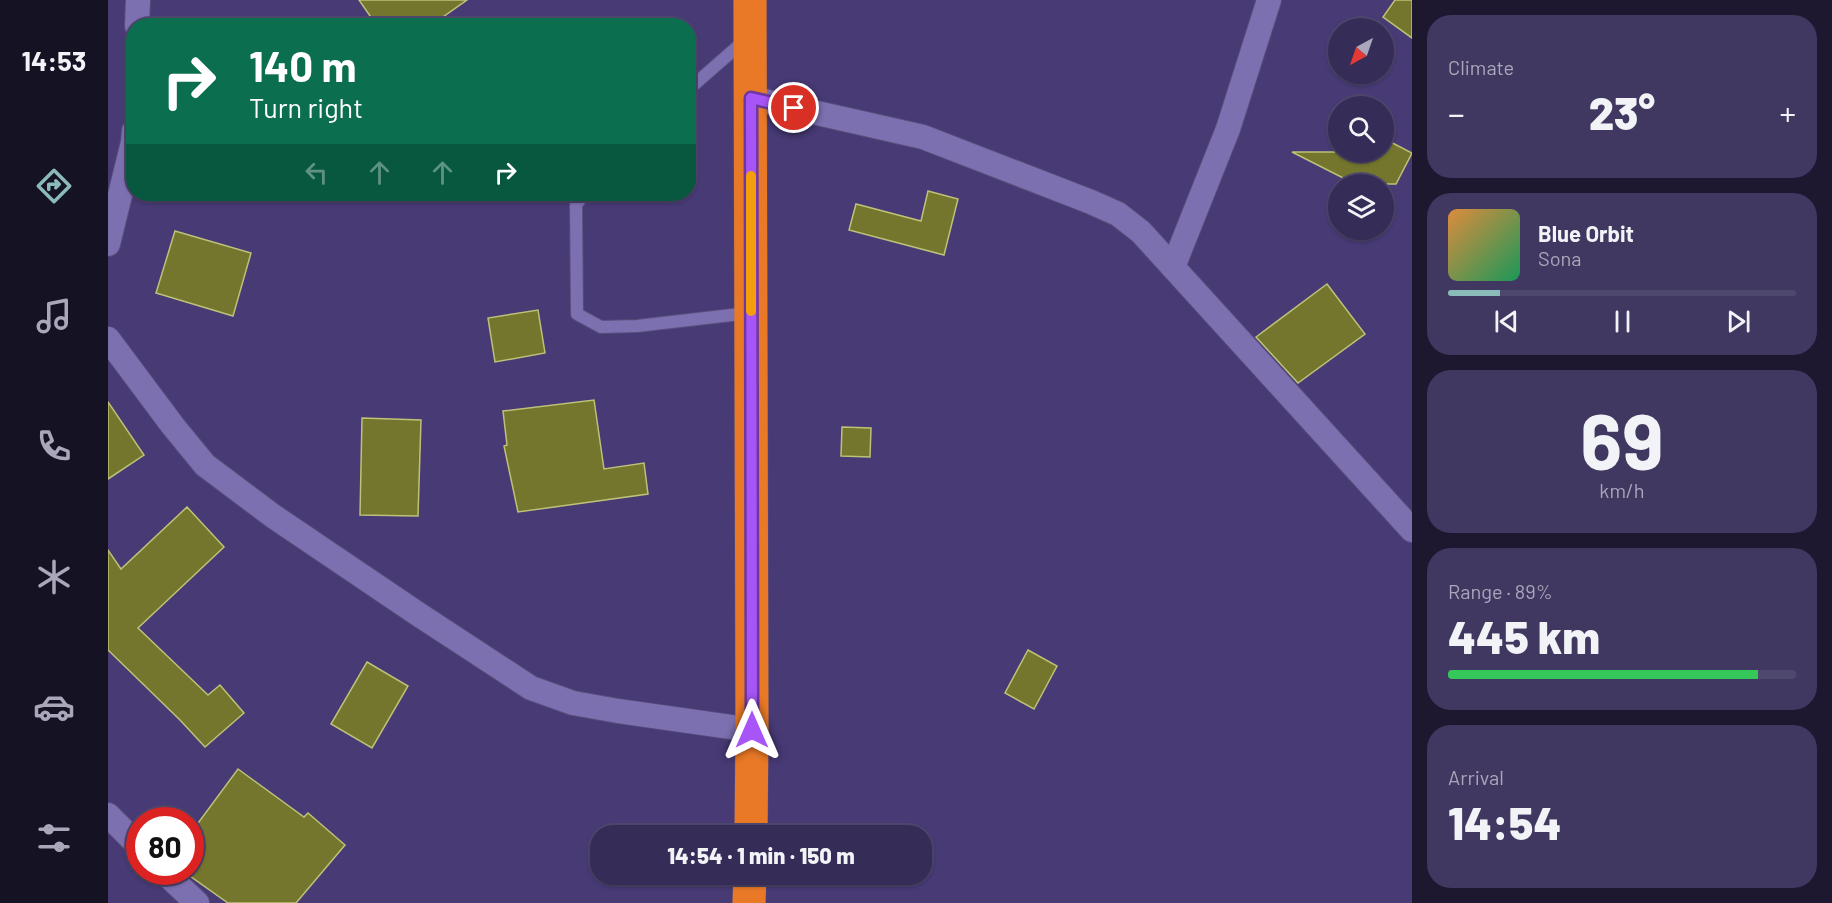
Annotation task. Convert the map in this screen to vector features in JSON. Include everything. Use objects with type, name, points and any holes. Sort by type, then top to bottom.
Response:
[{"type":"highway","points":[[750,0],[751,825]]},
{"type":"highway","points":[[749,903],[750,885]]},
{"type":"street","points":[[137,18],[138,0]]},
{"type":"street","points":[[1173,267],[1228,129],[1269,0]]},
{"type":"street","points":[[751,98],[923,136],[1118,214],[1141,232],[1412,530]]},
{"type":"street","points":[[108,244],[126,171]]},
{"type":"street","points":[[108,339],[173,426],[206,465],[273,516],[531,688],[573,703],[752,730]]},
{"type":"street","points":[[108,814],[126,833]]},
{"type":"street","points":[[178,885],[197,903]]},
{"type":"lane","points":[[696,83],[750,35]]},
{"type":"lane","points":[[579,201],[576,205],[578,314],[602,327],[637,326],[751,312]]},
{"type":"building","points":[[359,0],[467,0],[441,18],[371,18]]},
{"type":"building","points":[[1395,0],[1412,0],[1412,38],[1394,25],[1394,18],[1383,17]]},
{"type":"building","points":[[1394,144],[1412,153],[1394,184],[1394,174],[1335,174],[1292,152],[1328,152],[1328,162],[1394,162]]},
{"type":"building","points":[[928,191],[958,199],[944,255],[849,230],[856,204],[921,221]]},
{"type":"building","points":[[175,231],[251,253],[233,316],[156,293]]},
{"type":"building","points":[[1327,284],[1365,334],[1298,383],[1256,337]]},
{"type":"building","points":[[538,310],[545,353],[495,362],[488,318]]},
{"type":"building","points":[[594,400],[604,469],[644,463],[648,494],[518,512],[504,446],[507,445],[503,411]]},
{"type":"building","points":[[108,402],[144,455],[108,479]]},
{"type":"building","points":[[362,418],[421,420],[418,516],[360,515]]},
{"type":"building","points":[[842,427],[871,428],[870,457],[841,456]]},
{"type":"building","points":[[187,507],[224,547],[138,628],[208,695],[220,685],[244,713],[205,747],[108,650],[108,550],[121,569]]},
{"type":"building","points":[[1028,650],[1057,666],[1034,709],[1005,693]]},
{"type":"building","points":[[367,662],[408,686],[372,748],[331,724]]},
{"type":"building","points":[[238,769],[304,817],[308,813],[345,845],[296,903],[228,903],[203,885],[204,815]]},
{"type":"slow traffic","points":[[751,176],[751,311]]},
{"type":"route","points":[[752,730],[751,98],[794,108]]}]
